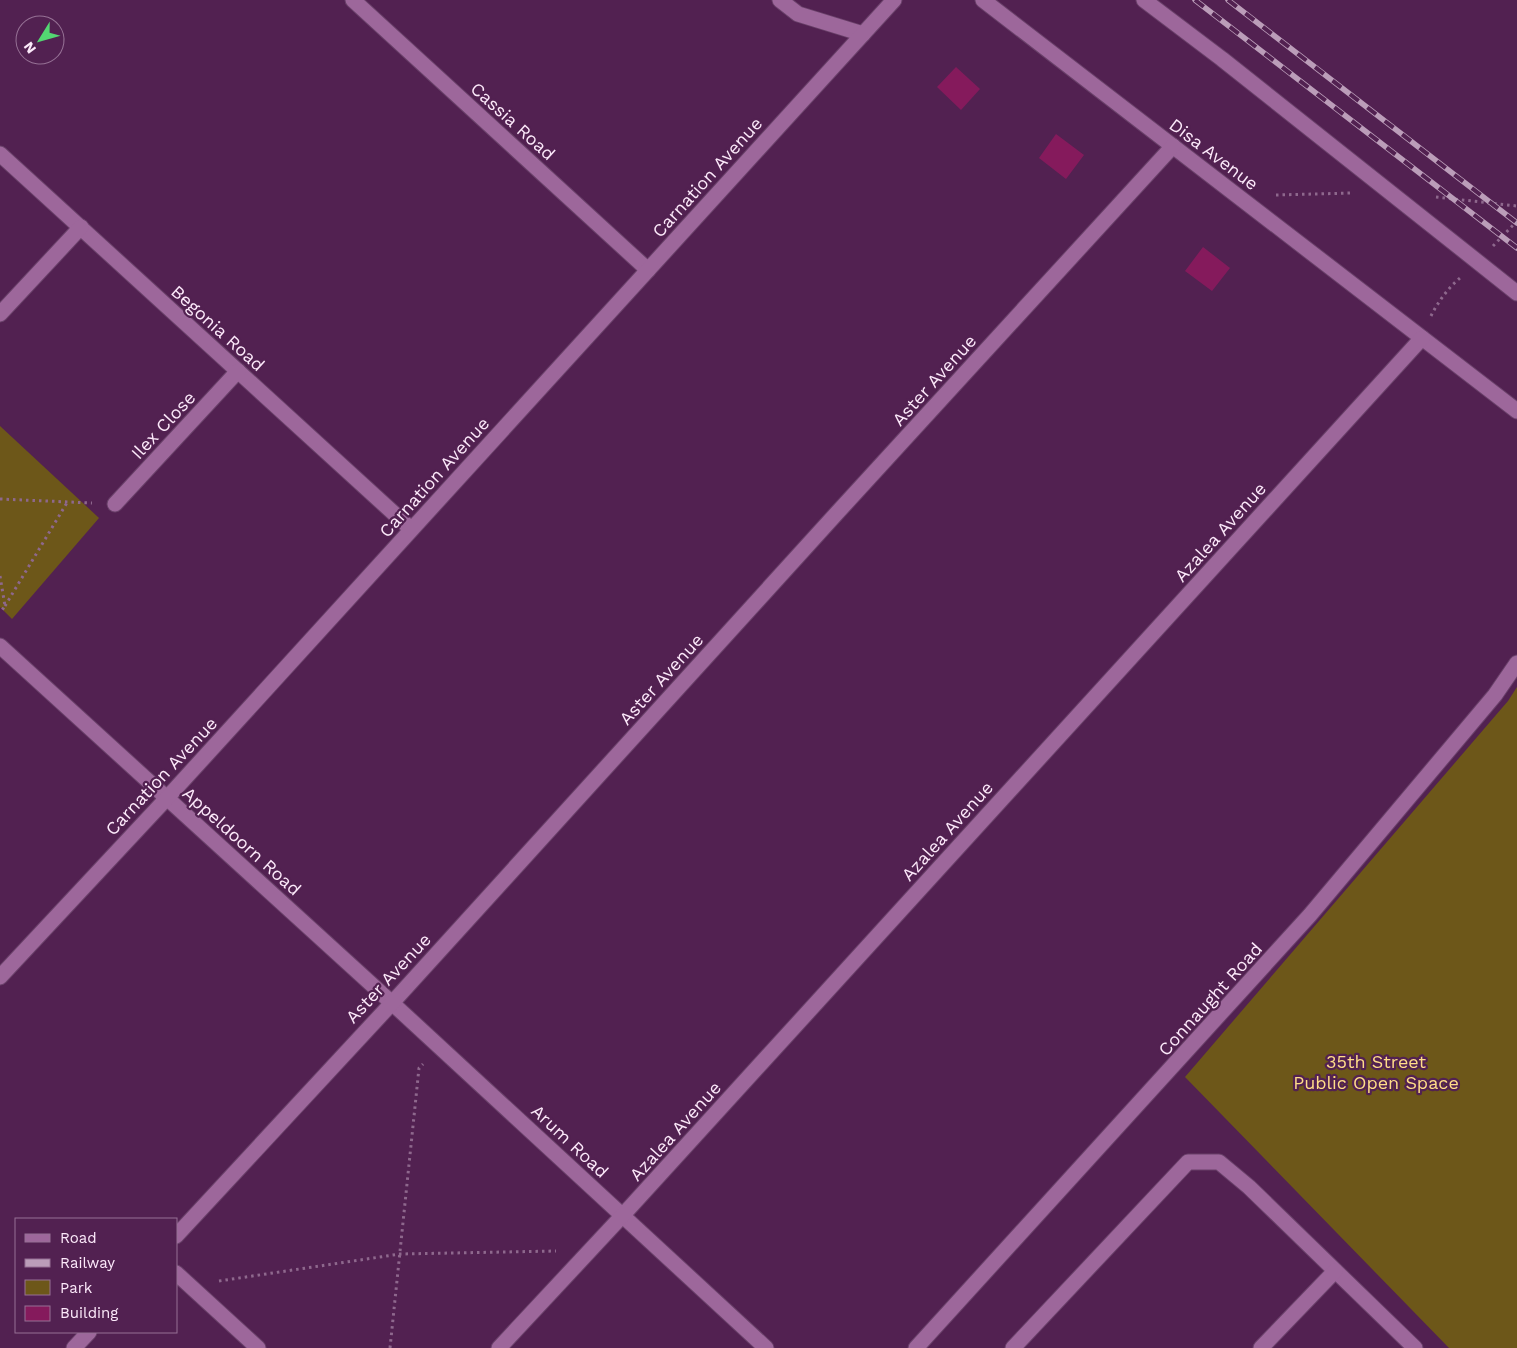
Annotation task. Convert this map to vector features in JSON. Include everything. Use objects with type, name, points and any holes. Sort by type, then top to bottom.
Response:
[{"type":"street","name":"Cassia Road","points":[[353,0],[648,270]]},
{"type":"street","points":[[780,0],[798,14],[863,34]]},
{"type":"street","name":"Carnation Avenue","points":[[0,977],[167,798],[894,0]]},
{"type":"street","name":"Disa Avenue","points":[[983,0],[1422,338]]},
{"type":"street","points":[[1144,0],[1222,59],[1517,293]]},
{"type":"street","name":"Aster Avenue","points":[[178,1234],[392,1003],[1173,146]]},
{"type":"street","name":"Begonia Road","points":[[0,154],[412,529]]},
{"type":"street","points":[[0,314],[81,227]]},
{"type":"street","points":[[1422,338],[1517,411]]},
{"type":"street","name":"Azalea Avenue","points":[[499,1348],[623,1215],[1422,338]]},
{"type":"street","name":"Ilex Close","points":[[116,504],[238,371]]},
{"type":"street","name":"Appeldoorn Road","points":[[0,646],[392,1003]]},
{"type":"street","name":"Connaught Road","points":[[916,1348],[1310,915],[1495,695],[1517,663]]},
{"type":"street","name":"Arum Road","points":[[392,1003],[766,1348]]},
{"type":"street","points":[[1013,1348],[1188,1162],[1218,1162],[1249,1187],[1415,1348]]},
{"type":"street","points":[[1261,1348],[1335,1271]]},
{"type":"street","points":[[178,1275],[258,1348]]},
{"type":"street","points":[[74,1348],[88,1333]]},
{"type":"path","points":[[0,499],[116,504]]},
{"type":"path","points":[[0,613],[68,501]]},
{"type":"path","points":[[0,576],[5,606]]},
{"type":"path","points":[[390,1348],[419,1068]]},
{"type":"path","points":[[220,1281],[400,1254],[561,1251]]},
{"type":"green space","points":[[0,426],[99,518],[12,619],[0,607]]},
{"type":"green space","name":"35th Street Public Open Space","points":[[1517,687],[1517,1348],[1449,1348],[1185,1077],[1508,701]]},
{"type":"building","points":[[956,67],[980,89],[961,110],[937,87]]},
{"type":"building","points":[[1056,134],[1084,155],[1066,179],[1039,158]]},
{"type":"building","points":[[1203,247],[1230,268],[1212,291],[1185,271]]},
{"type":"railway","points":[[1195,0],[1517,248]]},
{"type":"railway","points":[[1228,0],[1517,223]]}]
